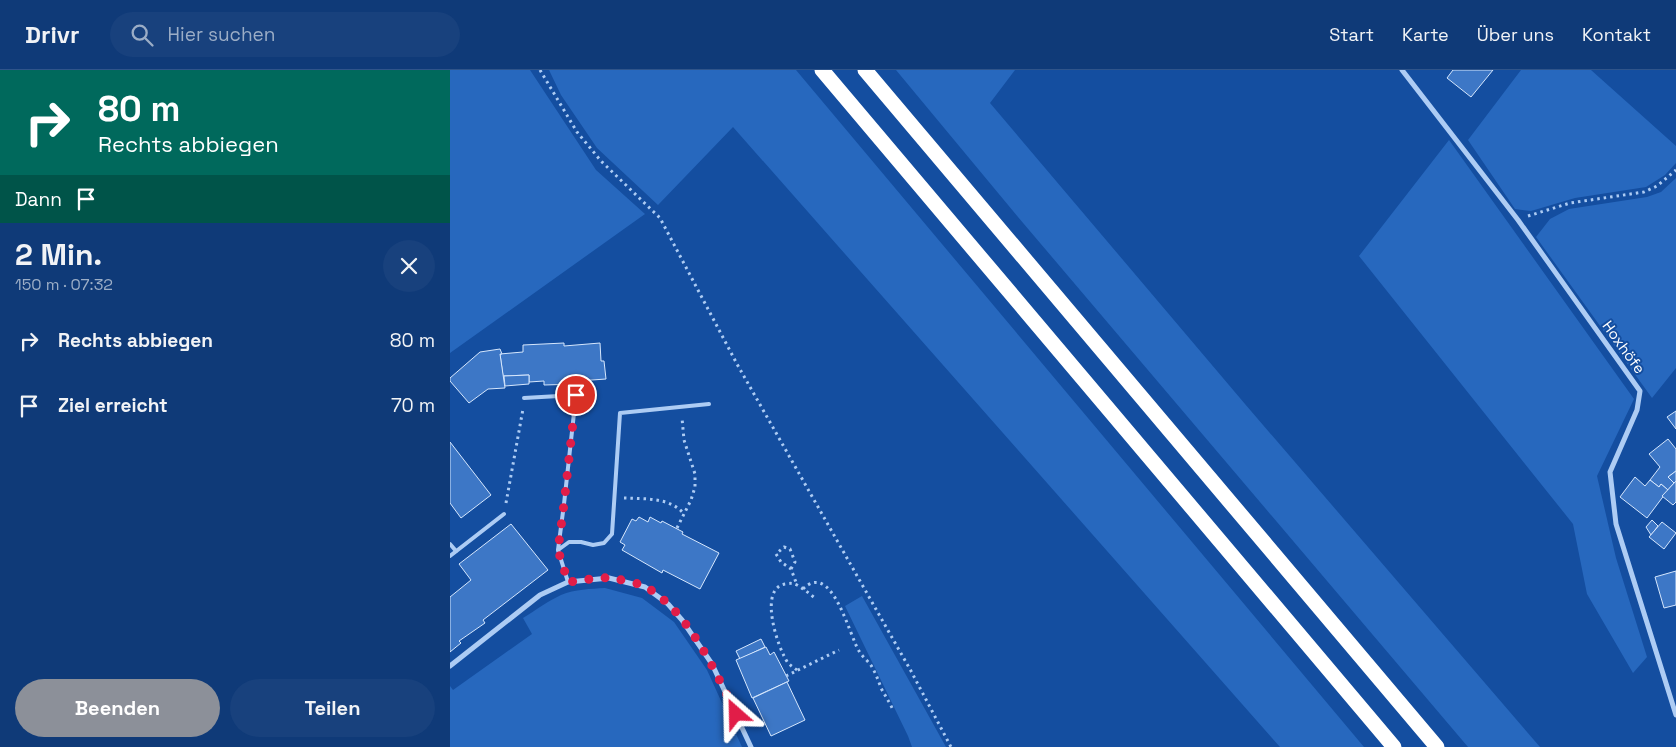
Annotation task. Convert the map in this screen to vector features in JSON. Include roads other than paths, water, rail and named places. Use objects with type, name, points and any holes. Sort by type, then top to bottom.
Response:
[{"type":"highway","points":[[822,70],[1394,747]]},
{"type":"highway","points":[[865,70],[1437,747]]},
{"type":"street","name":"Hoxhöfe","points":[[1402,70],[1518,220],[1640,391],[1637,410],[1610,472],[1616,524],[1676,715]]},
{"type":"street","points":[[450,666],[540,595],[568,582],[609,578],[645,587],[668,604],[682,620],[712,664],[751,747]]},
{"type":"lane","points":[[524,398],[576,395],[558,550],[568,582]]},
{"type":"lane","points":[[558,550],[568,542],[581,542],[593,545],[604,543],[612,534],[620,413],[709,404]]},
{"type":"lane","points":[[450,556],[504,514]]},
{"type":"lane","points":[[450,544],[456,551]]}]
